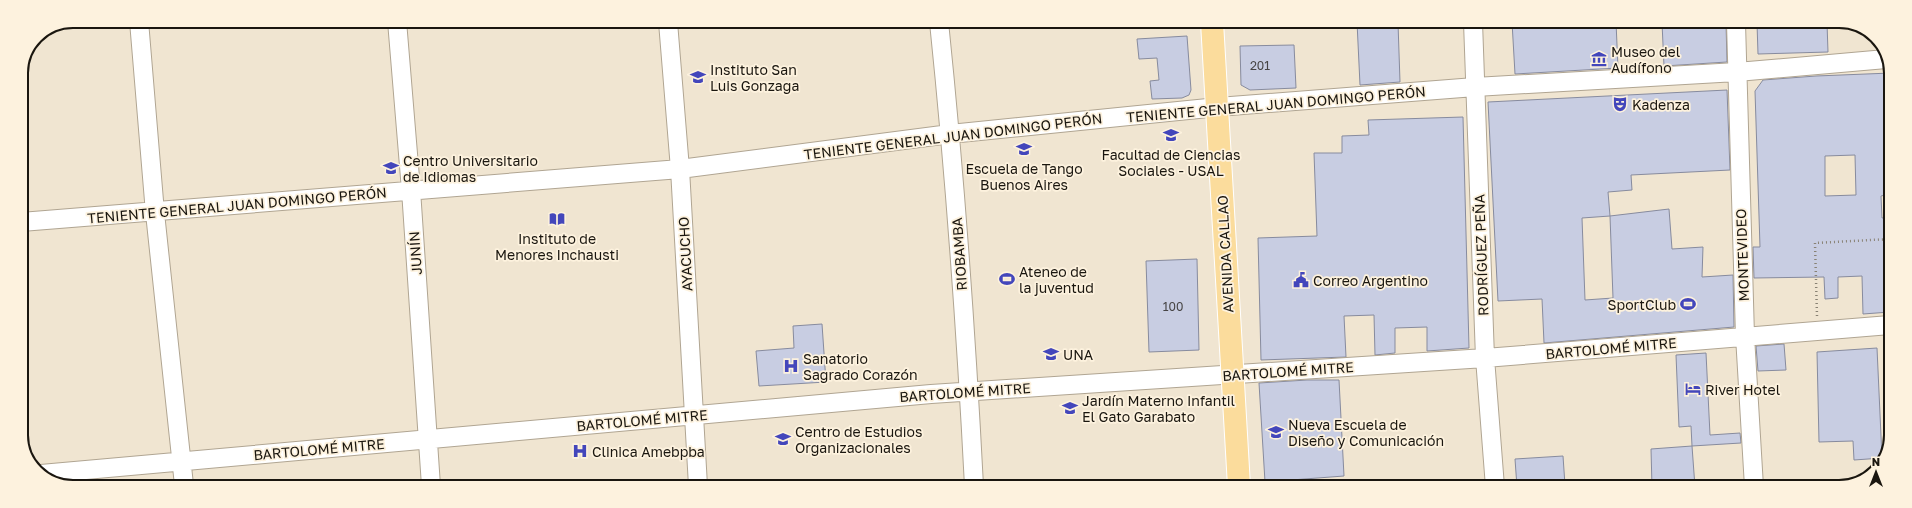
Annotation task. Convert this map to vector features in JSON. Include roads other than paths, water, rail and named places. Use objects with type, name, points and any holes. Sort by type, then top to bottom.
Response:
[{"type":"main road","name":"AVENIDA CALLAO","points":[[1212,28],[1239,480]]},
{"type":"street","points":[[140,28],[155,213],[183,480]]},
{"type":"street","name":"JUNÍN","points":[[398,28],[411,190],[431,480]]},
{"type":"street","name":"AYACUCHO","points":[[668,28],[680,169],[698,480]]},
{"type":"street","name":"RIOBAMBA","points":[[940,28],[950,134],[969,391],[974,480]]},
{"type":"street","name":"RODRÍGUEZ PEÑA","points":[[1473,28],[1485,358],[1494,480]]},
{"type":"street","name":"MONTEVIDEO","points":[[1736,28],[1745,336],[1754,480]]},
{"type":"street","name":"TENIENTE GENERAL JUAN DOMINGO PERÓN","points":[[28,222],[155,213],[411,190],[680,169],[950,134],[1218,107],[1475,87],[1737,72],[1882,59]]},
{"type":"street","name":"BARTOLOMÉ MITRE","points":[[50,473],[969,391],[1485,358],[1884,326]]},
{"type":"place","name":"Museo del Audífono","points":[[1599,59]]},
{"type":"place","name":"Instituto San Luis Gonzaga","points":[[698,77]]},
{"type":"place","name":"Kadenza","points":[[1620,104]]},
{"type":"place","name":"Facultad de Ciencias Sociales - USAL","points":[[1171,135]]},
{"type":"place","name":"Escuela de Tango Buenos Aires","points":[[1024,149]]},
{"type":"place","name":"Centro Universitario de Idiomas","points":[[391,168]]},
{"type":"place","name":"Instituto de Menores Inchausti","points":[[557,219]]},
{"type":"place","name":"Ateneo de la juventud","points":[[1007,279]]},
{"type":"place","name":"Correo Argentino","points":[[1301,280]]},
{"type":"place","name":"SportClub","points":[[1688,304]]},
{"type":"place","name":"UNA","points":[[1051,354]]},
{"type":"place","name":"Sanatorio Sagrado Corazón","points":[[791,366]]},
{"type":"place","name":"River Hotel","points":[[1693,389]]},
{"type":"place","name":"Jardín Materno Infantil El Gato Garabato","points":[[1070,408]]},
{"type":"place","name":"Nueva Escuela de Diseño y Comunicación","points":[[1276,432]]},
{"type":"place","name":"Centro de Estudios Organizacionales","points":[[783,439]]},
{"type":"place","name":"Clinica Amebpba","points":[[580,451]]}]
